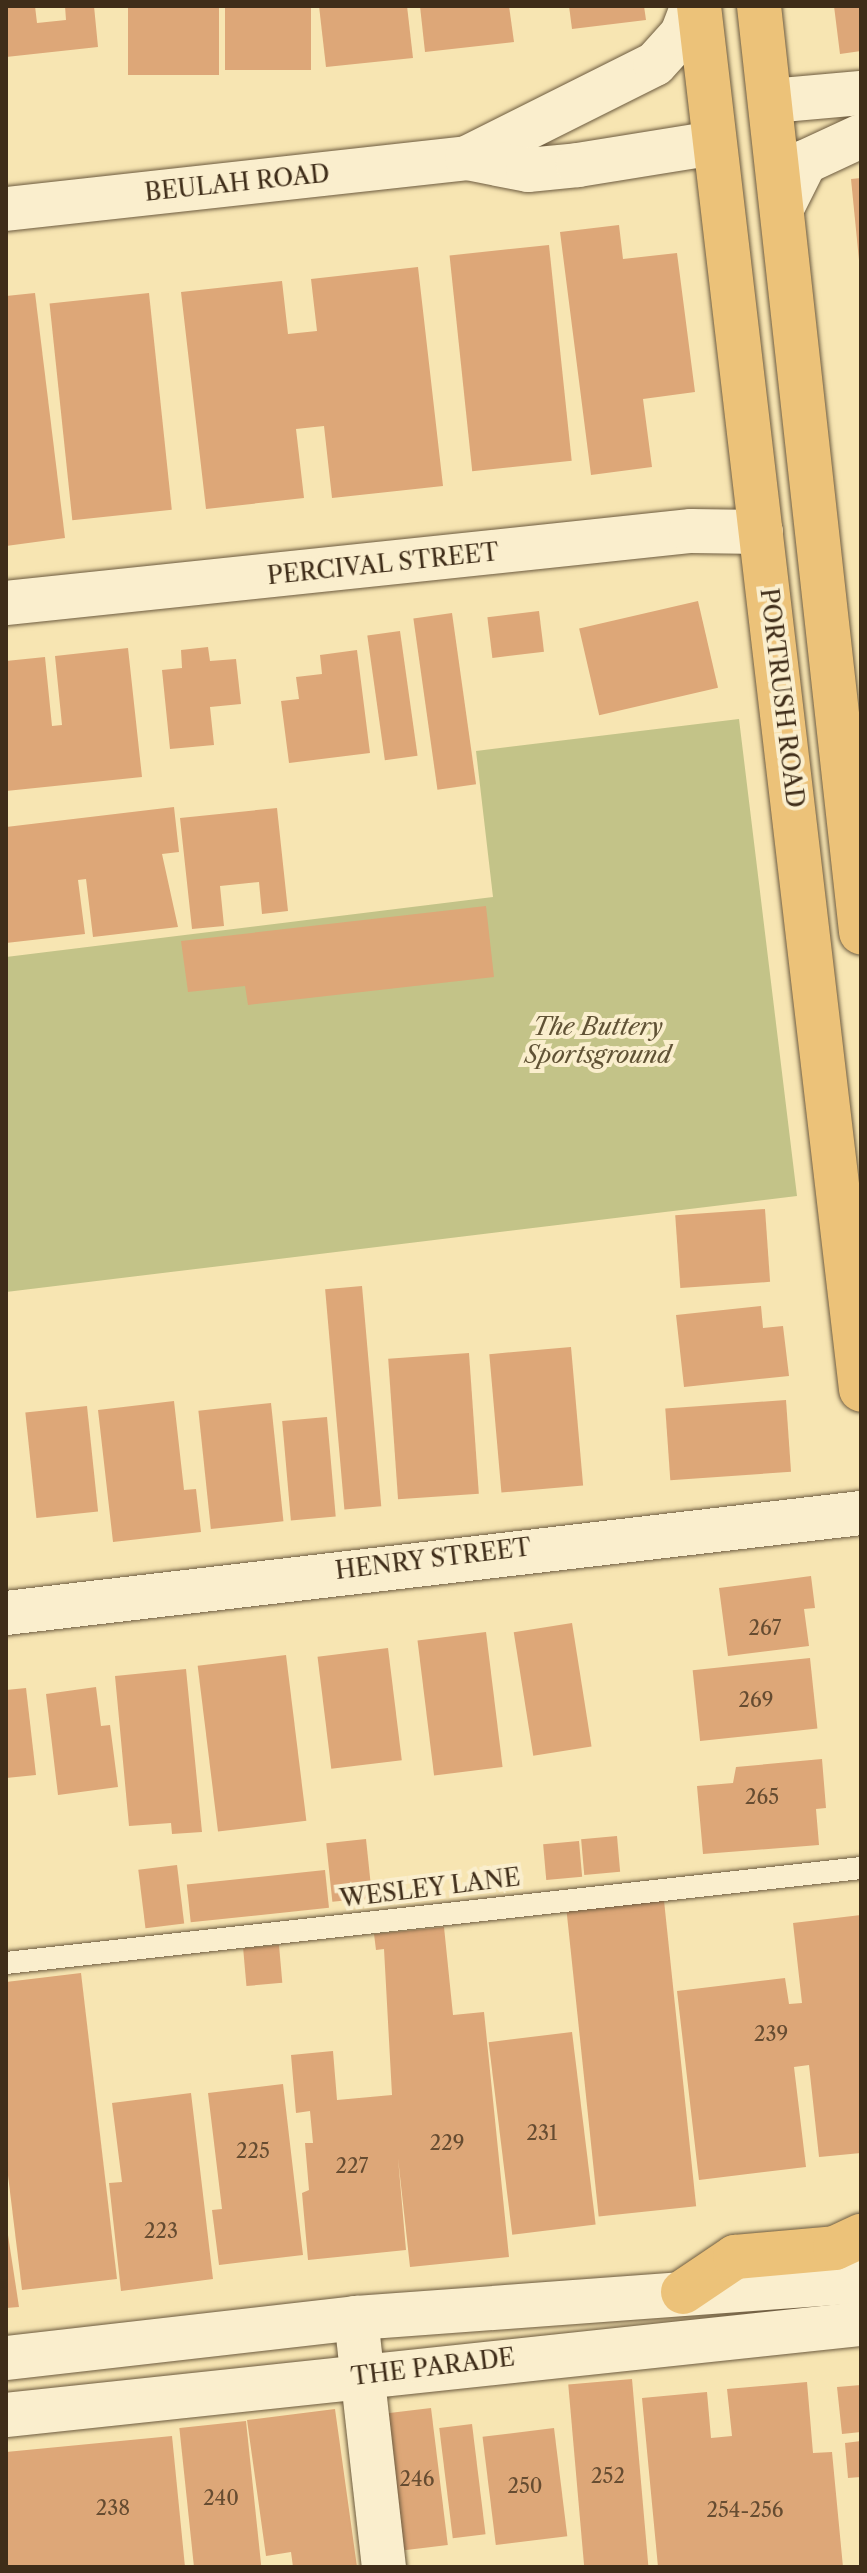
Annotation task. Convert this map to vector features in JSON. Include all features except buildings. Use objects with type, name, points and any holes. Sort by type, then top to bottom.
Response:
[{"type":"highway","name":"PORTRUSH ROAD","points":[[696,6],[760,519],[861,1390]]},
{"type":"highway","points":[[714,143],[736,66],[730,6]]},
{"type":"highway","points":[[759,6],[848,700],[861,932]]},
{"type":"highway","points":[[760,519],[777,455],[749,181],[771,101]]},
{"type":"highway","points":[[683,2292],[735,2257],[835,2248],[861,2236]]},
{"type":"street","name":"BEULAH ROAD","points":[[467,158],[655,64],[682,34],[696,6]]},
{"type":"street","points":[[771,101],[861,93]]},
{"type":"street","points":[[784,204],[805,162],[861,136]]},
{"type":"street","name":"BEULAH ROAD","points":[[6,209],[467,158],[528,170],[714,143]]},
{"type":"street","name":"PERCIVAL STREET","points":[[6,603],[691,531],[760,519]]},
{"type":"street","name":"HENRY STREET","points":[[6,1613],[861,1513]]},
{"type":"street","points":[[6,2358],[356,2318],[861,2281]]},
{"type":"street","points":[[522,2304],[527,2356]]},
{"type":"street","points":[[356,2318],[384,2567]]},
{"type":"street","name":"THE PARADE","points":[[6,2415],[527,2356],[861,2324]]},
{"type":"lane","name":"WESLEY LANE","points":[[6,1963],[861,1868]]},
{"type":"green space","name":"The Buttery Sportsground","points":[[739,719],[797,1196],[6,1292],[6,957],[493,897],[476,751]]}]
